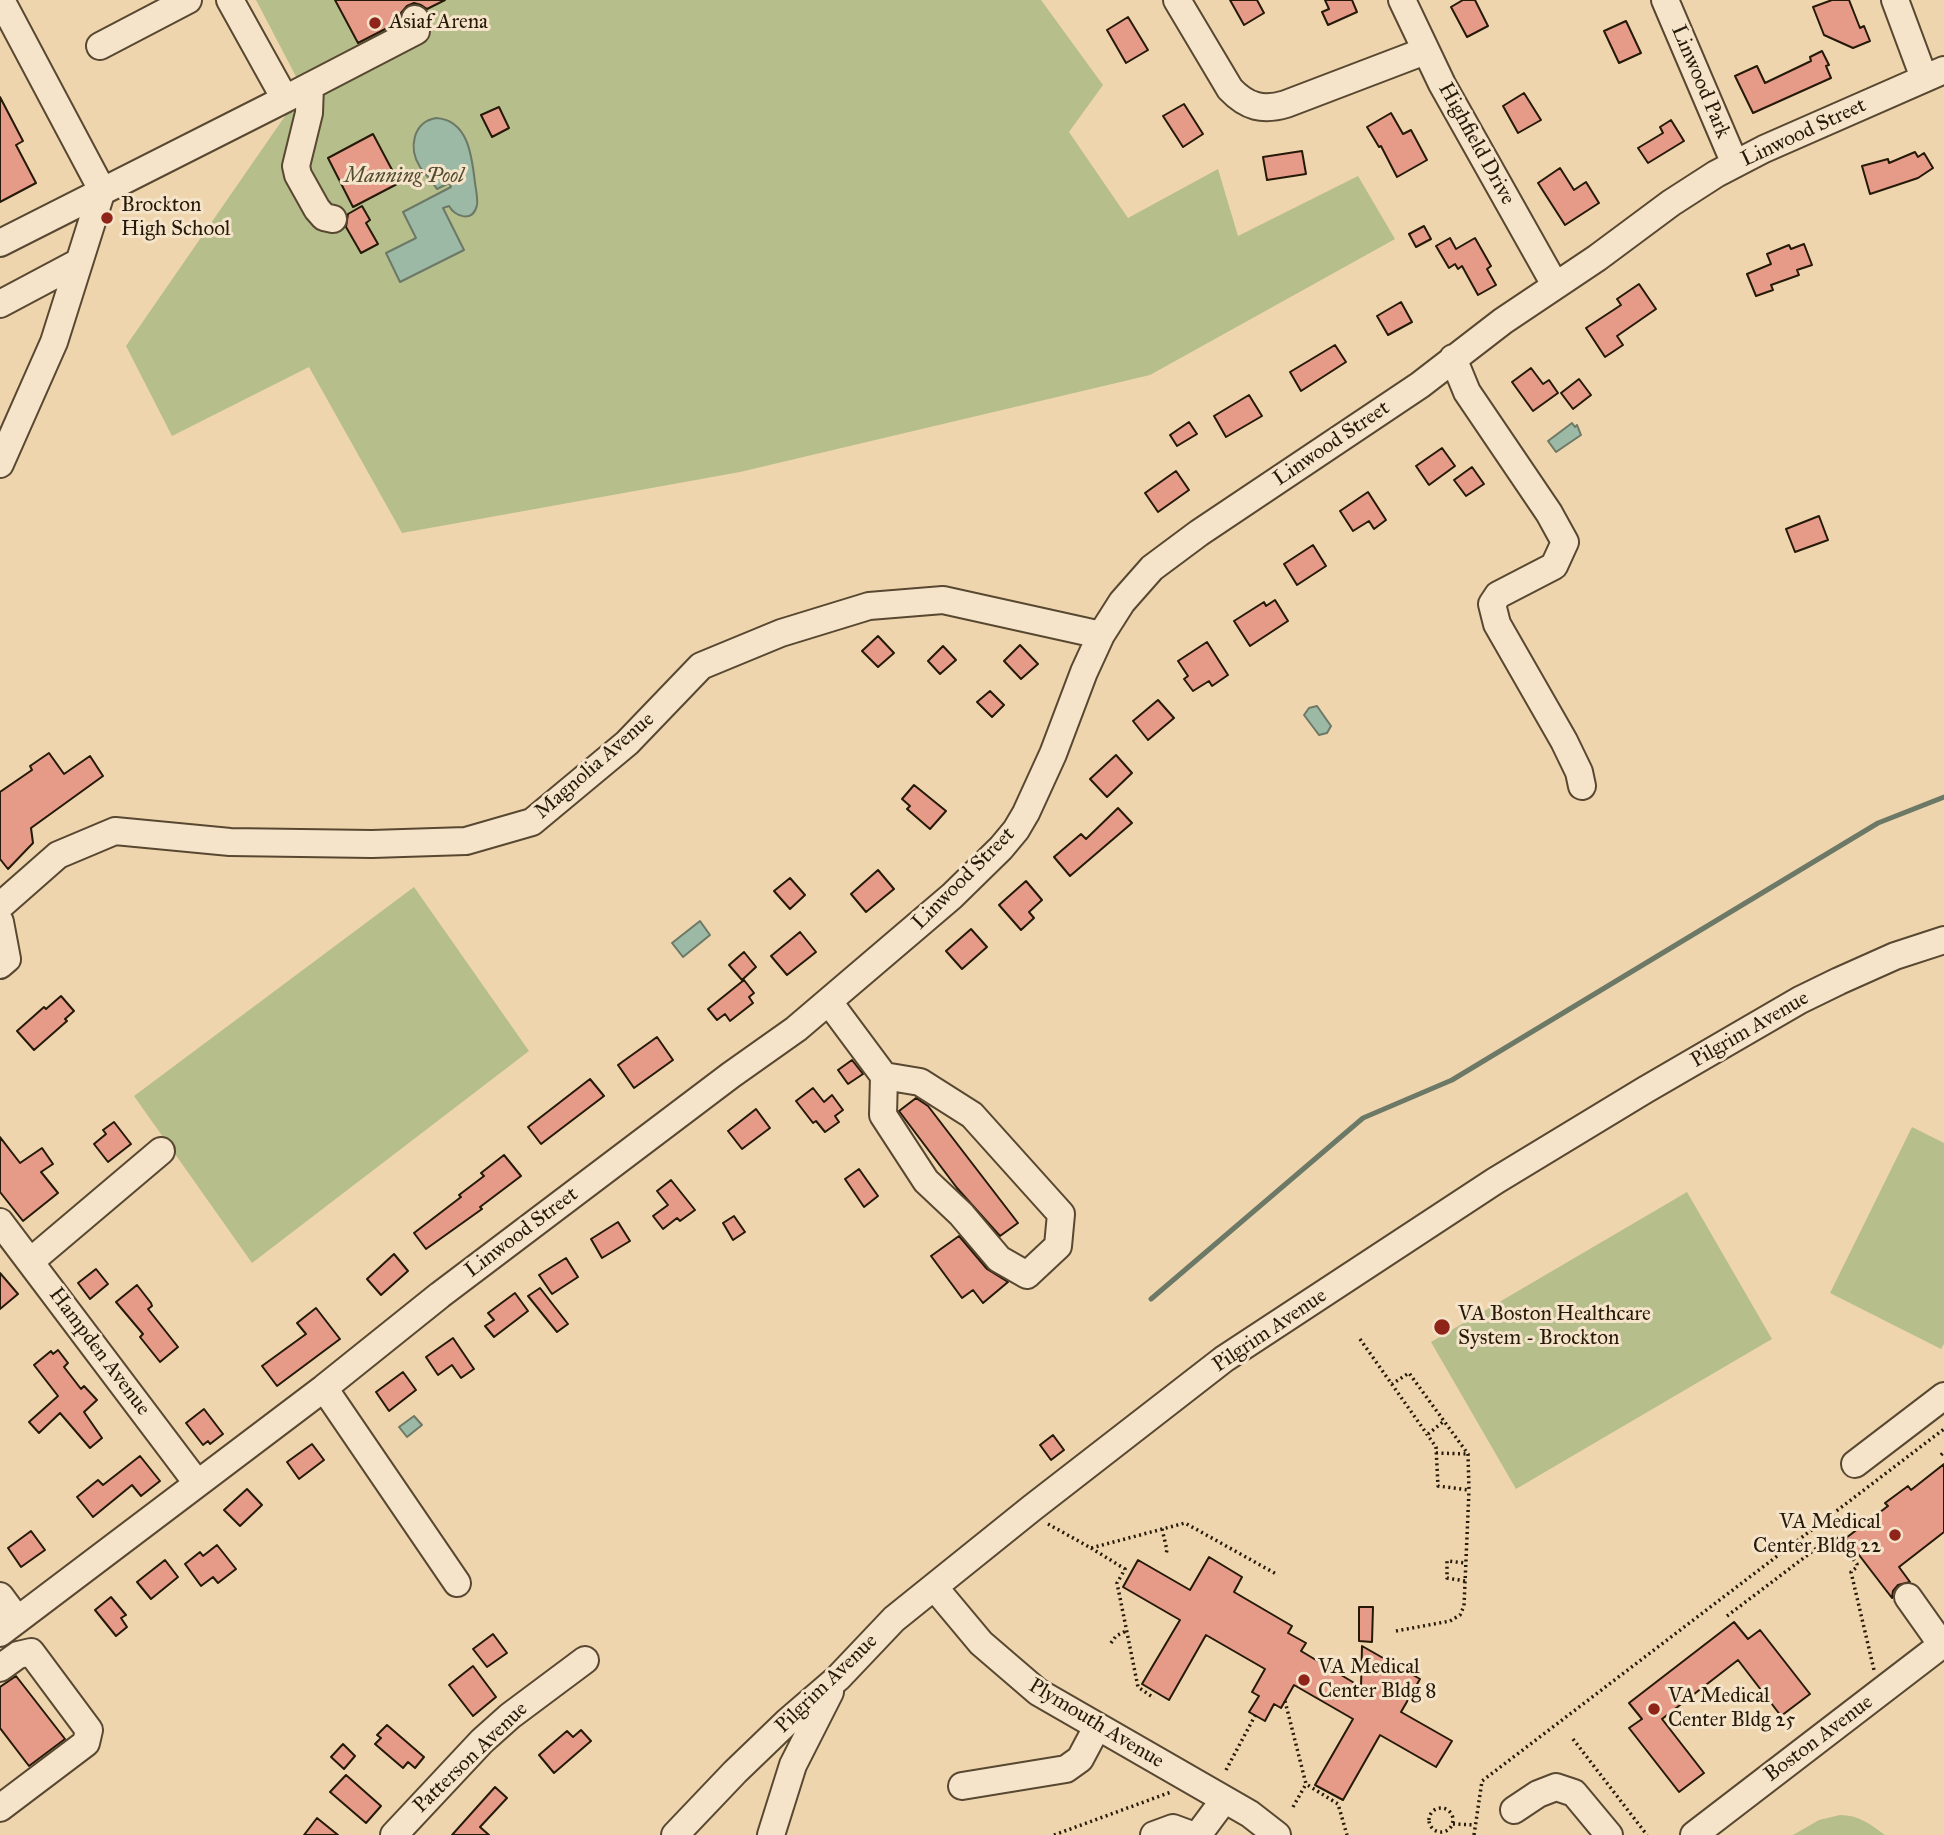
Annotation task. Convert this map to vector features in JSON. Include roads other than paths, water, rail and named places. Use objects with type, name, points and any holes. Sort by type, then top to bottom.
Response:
[{"type":"street","points":[[0,464],[54,342],[102,190],[1,0]]},
{"type":"street","points":[[100,46],[188,0]]},
{"type":"street","points":[[230,0],[285,99]]},
{"type":"street","points":[[1177,0],[1230,89],[1239,99],[1257,107],[1286,104],[1425,51]]},
{"type":"street","name":"Highfield Drive","points":[[1402,0],[1425,51],[1555,285]]},
{"type":"street","name":"Linwood Park","points":[[1665,0],[1735,164]]},
{"type":"street","points":[[1895,0],[1934,74]]},
{"type":"street","points":[[0,243],[416,31],[415,19]]},
{"type":"street","name":"Linwood Street","points":[[9,1626],[324,1388],[440,1295],[796,1029],[952,896],[1016,830],[1053,754],[1101,635],[1122,602],[1152,568],[1199,533],[1420,385],[1453,358],[1671,203],[1735,164],[1934,74]]},
{"type":"street","points":[[310,86],[309,113],[296,166],[317,209],[324,217],[333,219]]},
{"type":"street","points":[[0,304],[79,262]]},
{"type":"street","points":[[1453,358],[1467,392],[1549,513],[1565,542],[1554,566],[1498,595],[1492,604],[1497,624],[1564,741],[1579,772],[1582,786]]},
{"type":"street","name":"Magnolia Avenue","points":[[0,906],[58,855],[115,831],[230,842],[372,844],[466,841],[532,822],[627,743],[701,666],[781,632],[869,606],[943,600],[1101,635]]},
{"type":"street","points":[[0,922],[3,962]]},
{"type":"street","name":"Pilgrim Avenue","points":[[675,1835],[764,1744],[838,1678],[894,1619],[1031,1508],[1224,1359],[1494,1181],[1615,1107],[1800,1000],[1876,964],[1944,940]]},
{"type":"street","points":[[829,1002],[884,1076],[883,1115],[926,1181],[961,1214],[999,1259],[1027,1275],[1058,1246],[1061,1214],[972,1115],[920,1082],[884,1076]]},
{"type":"street","points":[[31,1261],[162,1151]]},
{"type":"street","name":"Hampden Avenue","points":[[0,1222],[197,1483]]},
{"type":"street","points":[[324,1388],[457,1583]]},
{"type":"street","points":[[1855,1464],[1944,1395]]},
{"type":"street","name":"Plymouth Avenue","points":[[935,1588],[981,1643],[1038,1692],[1250,1814],[1277,1835]]},
{"type":"street","points":[[0,1596],[9,1626]]},
{"type":"street","points":[[1908,1597],[1943,1644]]},
{"type":"street","name":"Boston Avenue","points":[[1694,1835],[1943,1644]]},
{"type":"street","points":[[0,1668],[19,1655],[31,1652],[89,1730],[86,1742],[4,1797]]},
{"type":"street","name":"Patterson Avenue","points":[[394,1835],[464,1760],[510,1716],[585,1660]]},
{"type":"street","points":[[771,1835],[793,1765],[838,1678]]},
{"type":"street","points":[[962,1786],[1066,1769],[1080,1759],[1097,1727]]},
{"type":"street","points":[[1514,1810],[1538,1794],[1556,1787],[1574,1793],[1609,1835]]},
{"type":"street","points":[[1198,1835],[1224,1800]]},
{"type":"street","points":[[1154,1835],[1173,1828],[1192,1835]]},
{"type":"waterway","points":[[1151,1299],[1363,1118],[1452,1080],[1878,823],[1944,797]]},
{"type":"place","name":"Asiaf Arena","points":[[375,23]]},
{"type":"place","name":"Brockton High School","points":[[107,218]]},
{"type":"place","name":"VA Boston Healthcare System - Brockton","points":[[1442,1327]]},
{"type":"place","name":"VA Medical Center Bldg 22","points":[[1895,1535]]},
{"type":"place","name":"VA Medical Center Bldg 8","points":[[1304,1680]]},
{"type":"place","name":"VA Medical Center Bldg 25","points":[[1654,1709]]},
{"type":"park label","name":"Manning Pool","points":[[404,177]]}]
